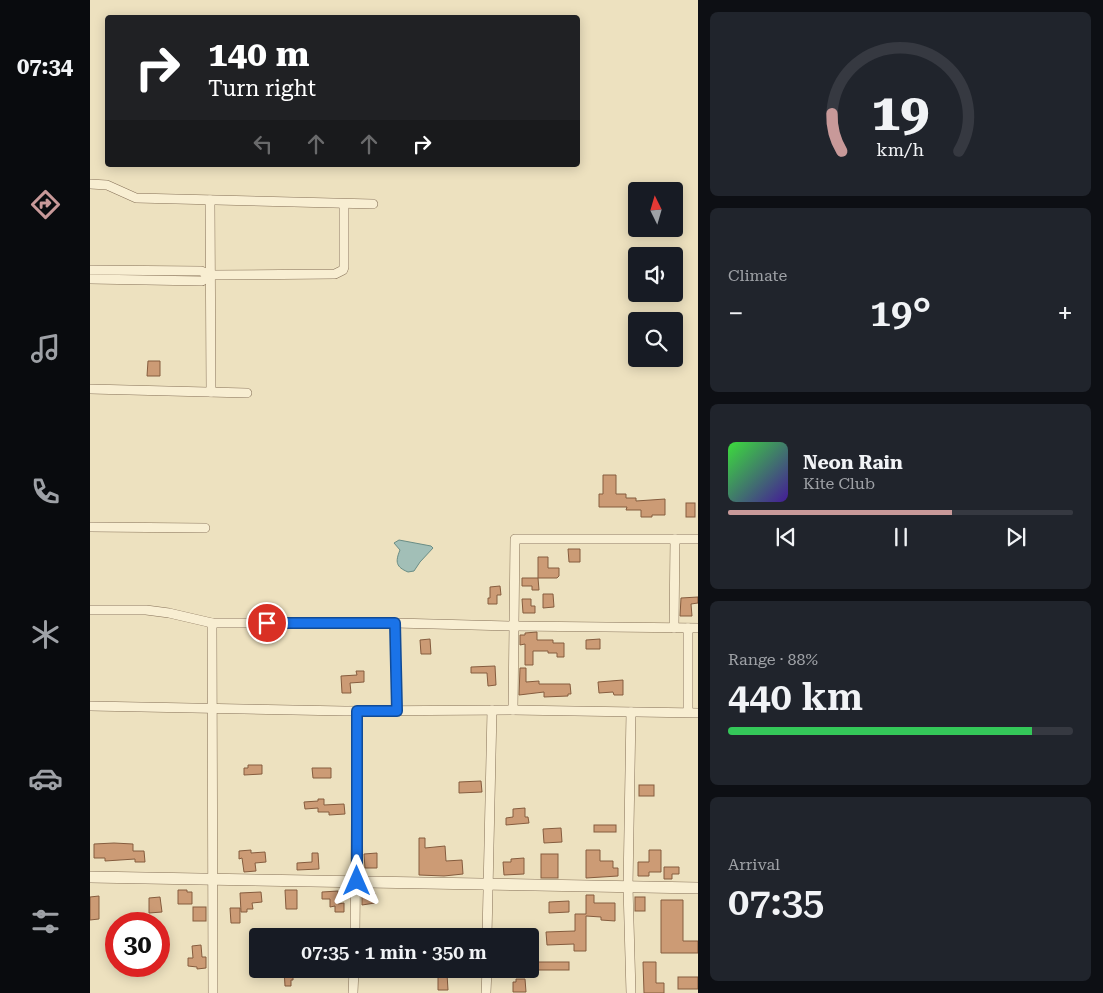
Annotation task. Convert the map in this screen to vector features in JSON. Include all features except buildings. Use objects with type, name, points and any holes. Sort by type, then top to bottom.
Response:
[{"type":"street","points":[[90,184],[107,186],[136,198],[373,204]]},
{"type":"street","points":[[210,200],[211,392]]},
{"type":"street","points":[[90,270],[201,271],[211,275],[330,274],[340,272],[344,266],[344,204]]},
{"type":"street","points":[[90,279],[202,281],[211,275]]},
{"type":"street","points":[[90,389],[247,393]]},
{"type":"street","points":[[90,527],[205,528]]},
{"type":"street","points":[[513,710],[515,539],[698,540]]},
{"type":"street","points":[[674,628],[675,540]]},
{"type":"street","points":[[90,610],[146,610],[169,613],[212,623],[395,623],[693,628],[688,712]]},
{"type":"street","points":[[212,623],[213,993]]},
{"type":"street","points":[[395,623],[397,711]]},
{"type":"street","points":[[90,706],[357,711],[698,712]]},
{"type":"street","points":[[487,928],[492,710]]},
{"type":"street","points":[[355,928],[357,711]]},
{"type":"street","points":[[631,712],[628,887],[631,993]]},
{"type":"street","points":[[90,877],[698,888]]},
{"type":"street","points":[[352,993],[353,978]]},
{"type":"street","points":[[486,993],[487,978]]},
{"type":"water","points":[[399,540],[433,548],[414,571],[408,572],[399,566],[397,561],[400,550],[394,543]]},
{"type":"route","points":[[267,623],[395,623],[397,711],[357,711],[357,881]]}]
